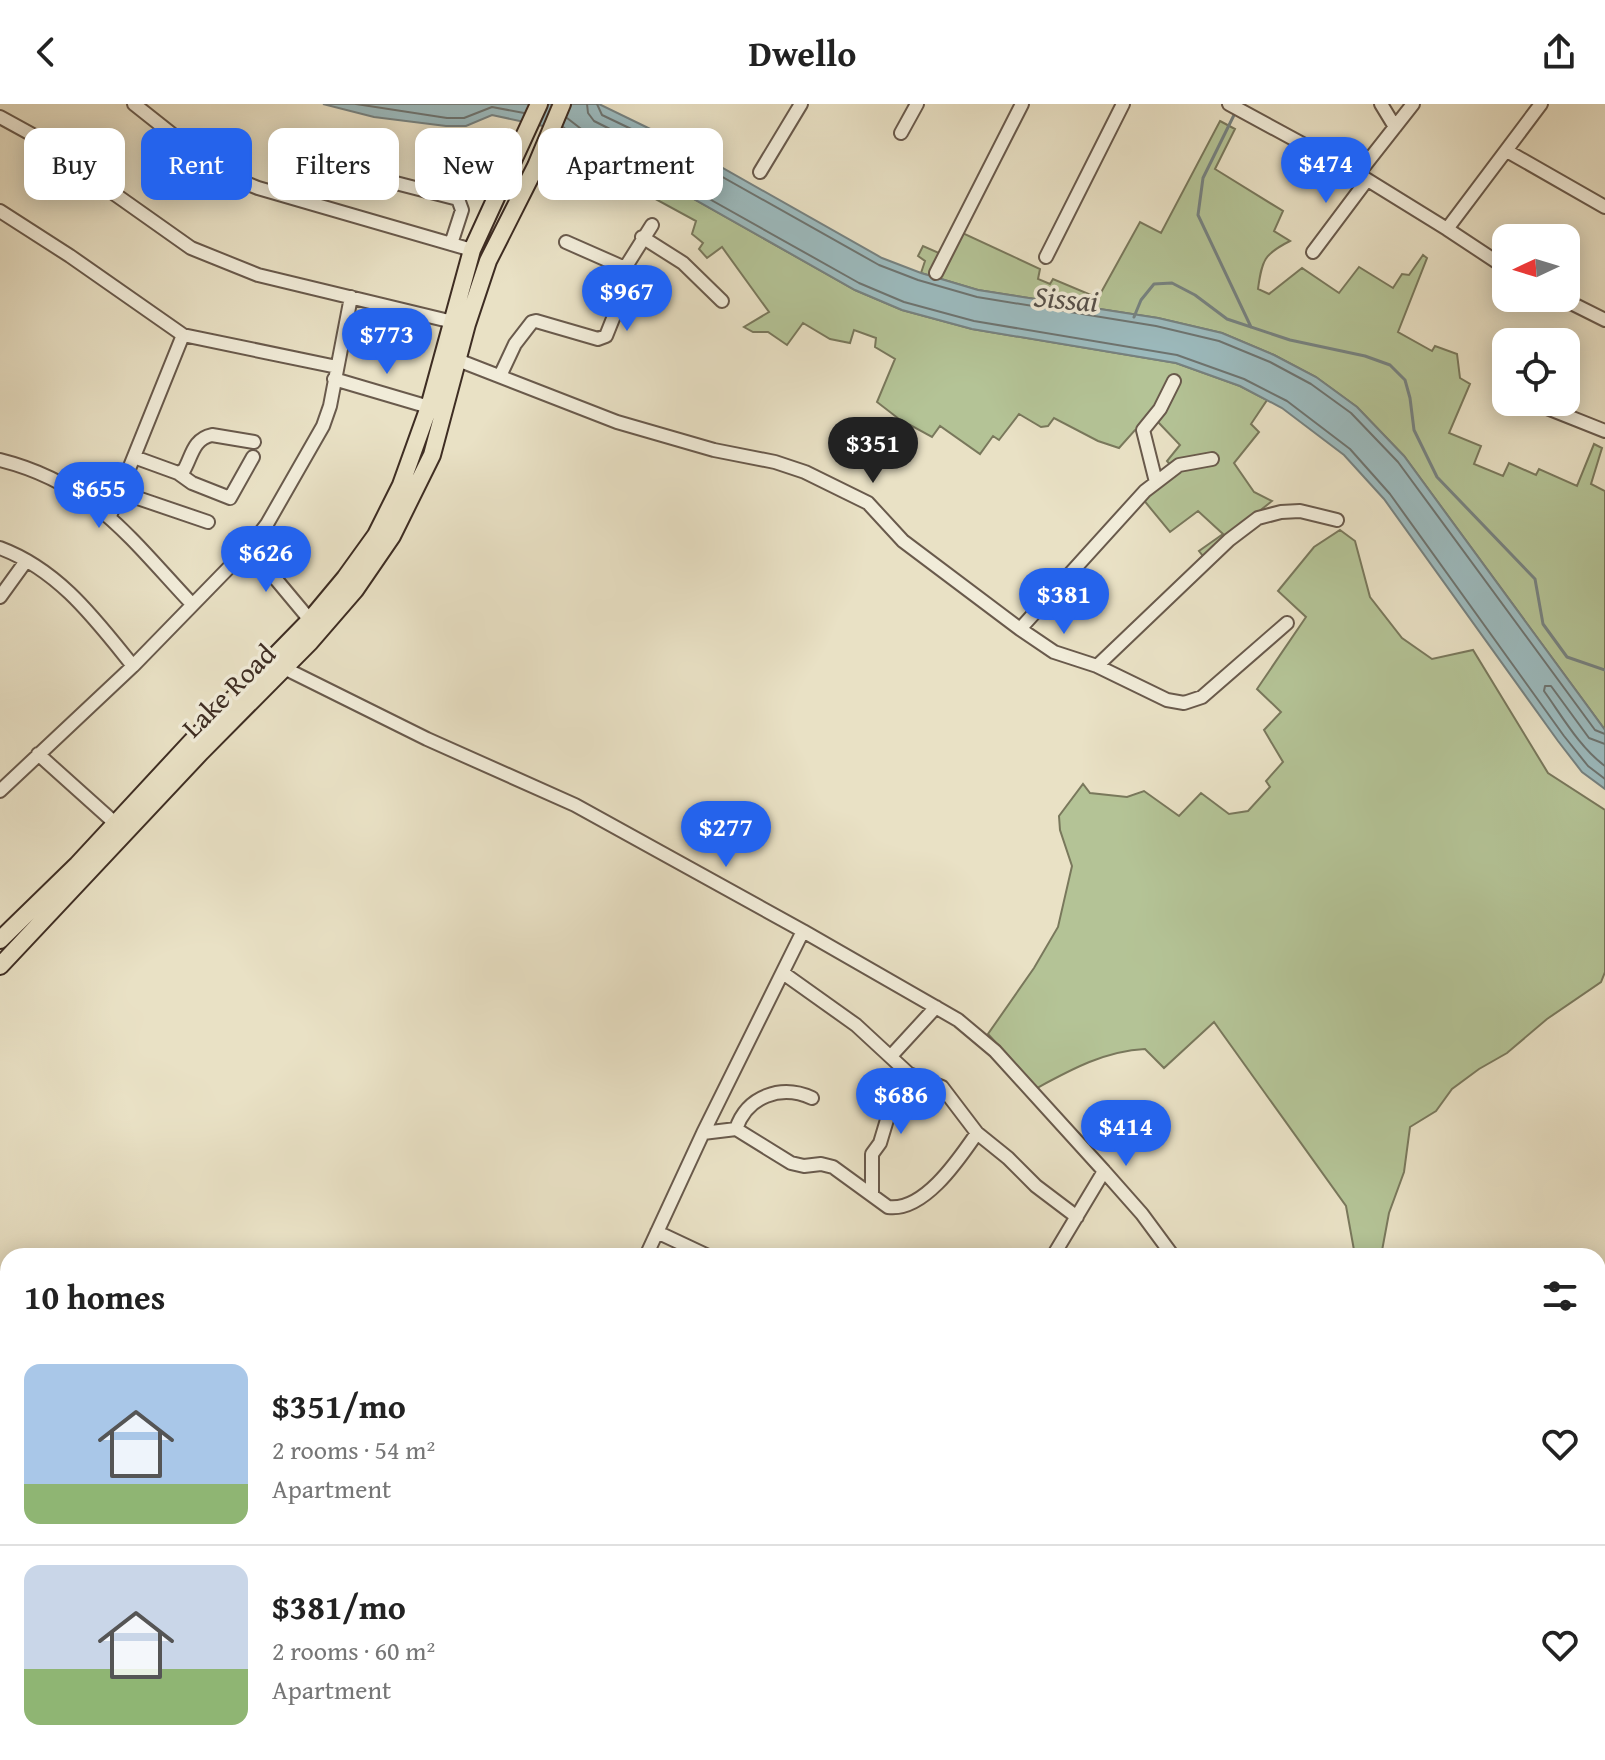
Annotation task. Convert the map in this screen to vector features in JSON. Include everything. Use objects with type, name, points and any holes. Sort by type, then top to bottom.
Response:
[{"type":"main road","name":"Lake Road","points":[[0,966],[201,752],[286,669],[355,590],[392,536],[432,455],[451,357],[453,322],[472,250],[539,104]]},
{"type":"main road","name":"Lake Road","points":[[0,940],[116,824],[310,620],[376,535],[401,485],[488,261],[551,133],[562,104]]},
{"type":"street","points":[[134,104],[221,173],[258,188],[472,250]]},
{"type":"street","points":[[760,172],[801,104]]},
{"type":"street","points":[[901,133],[917,104]]},
{"type":"street","points":[[936,273],[1022,104]]},
{"type":"street","points":[[1046,257],[1123,104]]},
{"type":"street","points":[[1381,104],[1395,127]]},
{"type":"street","points":[[1313,252],[1413,104]]},
{"type":"street","points":[[1447,229],[1541,104]]},
{"type":"street","points":[[1234,107],[1363,177],[1492,259]]},
{"type":"street","points":[[0,117],[51,145],[191,248],[258,275],[453,322]]},
{"type":"street","points":[[1507,151],[1605,207]]},
{"type":"street","points":[[399,184],[458,199],[462,210],[451,244]]},
{"type":"street","points":[[0,211],[183,335],[336,373],[429,407]]},
{"type":"street","points":[[500,376],[515,344],[532,322],[598,339],[606,336],[620,301],[625,268],[652,225]]},
{"type":"street","points":[[642,237],[683,263],[722,301]]},
{"type":"street","points":[[566,242],[625,268]]},
{"type":"street","points":[[0,791],[133,666],[191,603],[249,547],[267,524],[323,426],[351,297]]},
{"type":"street","points":[[1580,308],[1605,320]]},
{"type":"street","points":[[110,516],[183,335]]},
{"type":"street","points":[[451,357],[650,433],[805,472],[868,503],[903,541],[1054,652],[1097,666],[1167,700],[1184,703],[1202,697],[1287,623]]},
{"type":"street","points":[[1156,482],[1143,430],[1160,409],[1174,381]]},
{"type":"street","points":[[1567,416],[1605,431]]},
{"type":"street","points":[[178,473],[184,470],[195,445],[205,436],[254,442]]},
{"type":"street","points":[[134,457],[178,473],[192,483],[230,498],[253,457]]},
{"type":"street","points":[[1020,629],[1117,520],[1156,482],[1179,465],[1212,459]]},
{"type":"street","points":[[0,460],[24,466],[64,483],[110,516],[191,603]]},
{"type":"street","points":[[120,492],[208,522]]},
{"type":"street","points":[[1097,666],[1229,540],[1258,518],[1300,511],[1337,520]]},
{"type":"street","points":[[249,547],[310,620]]},
{"type":"street","points":[[0,548],[62,584],[80,600],[133,666]]},
{"type":"street","points":[[0,597],[26,561]]},
{"type":"street","points":[[286,669],[427,739],[590,813],[958,1020],[995,1051],[1142,1214],[1167,1248]]},
{"type":"street","points":[[38,754],[116,824]]},
{"type":"street","points":[[650,1248],[803,931]]},
{"type":"street","points":[[783,973],[846,1018],[909,1074],[942,1087],[977,1133],[1028,1179],[1077,1217]]},
{"type":"street","points":[[891,1056],[936,1007]]},
{"type":"street","points":[[872,1193],[872,1154],[880,1143],[889,1113],[909,1074]]},
{"type":"street","points":[[736,1129],[745,1111],[772,1093],[799,1092],[812,1098]]},
{"type":"street","points":[[703,1133],[736,1129],[791,1163],[833,1167],[888,1207],[898,1208],[913,1203],[956,1163],[977,1133]]},
{"type":"street","points":[[1058,1248],[1104,1171]]},
{"type":"street","points":[[657,1232],[691,1248]]},
{"type":"green space","points":[[1220,121],[1235,129],[1215,169],[1283,211],[1274,231],[1290,241],[1266,259],[1258,289],[1269,294],[1302,268],[1339,293],[1359,267],[1393,288],[1402,274],[1409,275],[1423,255],[1427,258],[1398,332],[1432,351],[1435,346],[1457,354],[1460,378],[1470,384],[1449,433],[1481,446],[1474,464],[1503,476],[1509,463],[1536,475],[1539,469],[1577,486],[1594,444],[1602,448],[1591,484],[1605,491],[1605,730],[1404,456],[1357,407],[1316,377],[1222,333],[1158,318],[978,290],[921,273],[925,261],[918,256],[923,246],[941,254],[954,229],[1040,269],[1038,279],[1050,284],[1053,279],[1098,298],[1140,222],[1161,233]]},
{"type":"green space","points":[[657,200],[696,200],[855,290],[902,310],[972,329],[1176,363],[1240,386],[1267,400],[1251,424],[1259,432],[1234,463],[1254,492],[1272,501],[1203,556],[1199,551],[1223,534],[1198,511],[1170,532],[1142,498],[1176,472],[1167,461],[1180,445],[1158,422],[1135,430],[1119,448],[1098,441],[1054,418],[1048,426],[1041,427],[1019,414],[999,440],[993,436],[980,454],[940,426],[932,437],[899,419],[877,402],[895,359],[875,347],[876,338],[854,330],[850,343],[830,339],[803,323],[787,345],[768,332],[753,332],[744,327],[769,312],[722,247],[707,258],[699,249],[703,243],[692,234],[696,221]]},
{"type":"green space","points":[[1340,530],[1355,541],[1370,597],[1402,638],[1432,659],[1473,650],[1548,773],[1605,810],[1605,972],[1601,982],[1547,1019],[1507,1053],[1452,1089],[1436,1111],[1410,1127],[1404,1172],[1389,1213],[1382,1248],[1354,1248],[1346,1206],[1214,1022],[1164,1068],[1145,1049],[1130,1050],[1089,1062],[1037,1088],[988,1034],[1058,927],[1072,866],[1060,830],[1059,816],[1083,784],[1090,793],[1127,797],[1144,791],[1179,816],[1201,793],[1229,814],[1248,811],[1270,787],[1266,781],[1283,762],[1264,730],[1281,712],[1257,689],[1306,617],[1278,591],[1314,547]]},
{"type":"water","points":[[323,104],[599,104],[648,128],[546,128],[492,115],[466,126],[374,117]]},
{"type":"water","points":[[723,168],[882,258],[921,273],[978,290],[1158,318],[1222,333],[1316,377],[1357,407],[1404,456],[1605,730],[1605,789],[1582,772],[1558,741],[1384,499],[1344,455],[1282,408],[1240,386],[1176,363],[972,329],[902,310],[855,290],[696,200],[723,200]]},
{"type":"waterway","points":[[1236,111],[1203,178],[1198,215],[1251,327]]},
{"type":"waterway","points":[[1134,317],[1141,300],[1154,284],[1172,283],[1195,295],[1227,319],[1290,340],[1365,356],[1390,365],[1405,380],[1414,430],[1437,477],[1535,579],[1543,624],[1567,657],[1605,670]]},
{"type":"water label","name":"Sissai","points":[[1066,298]]}]
